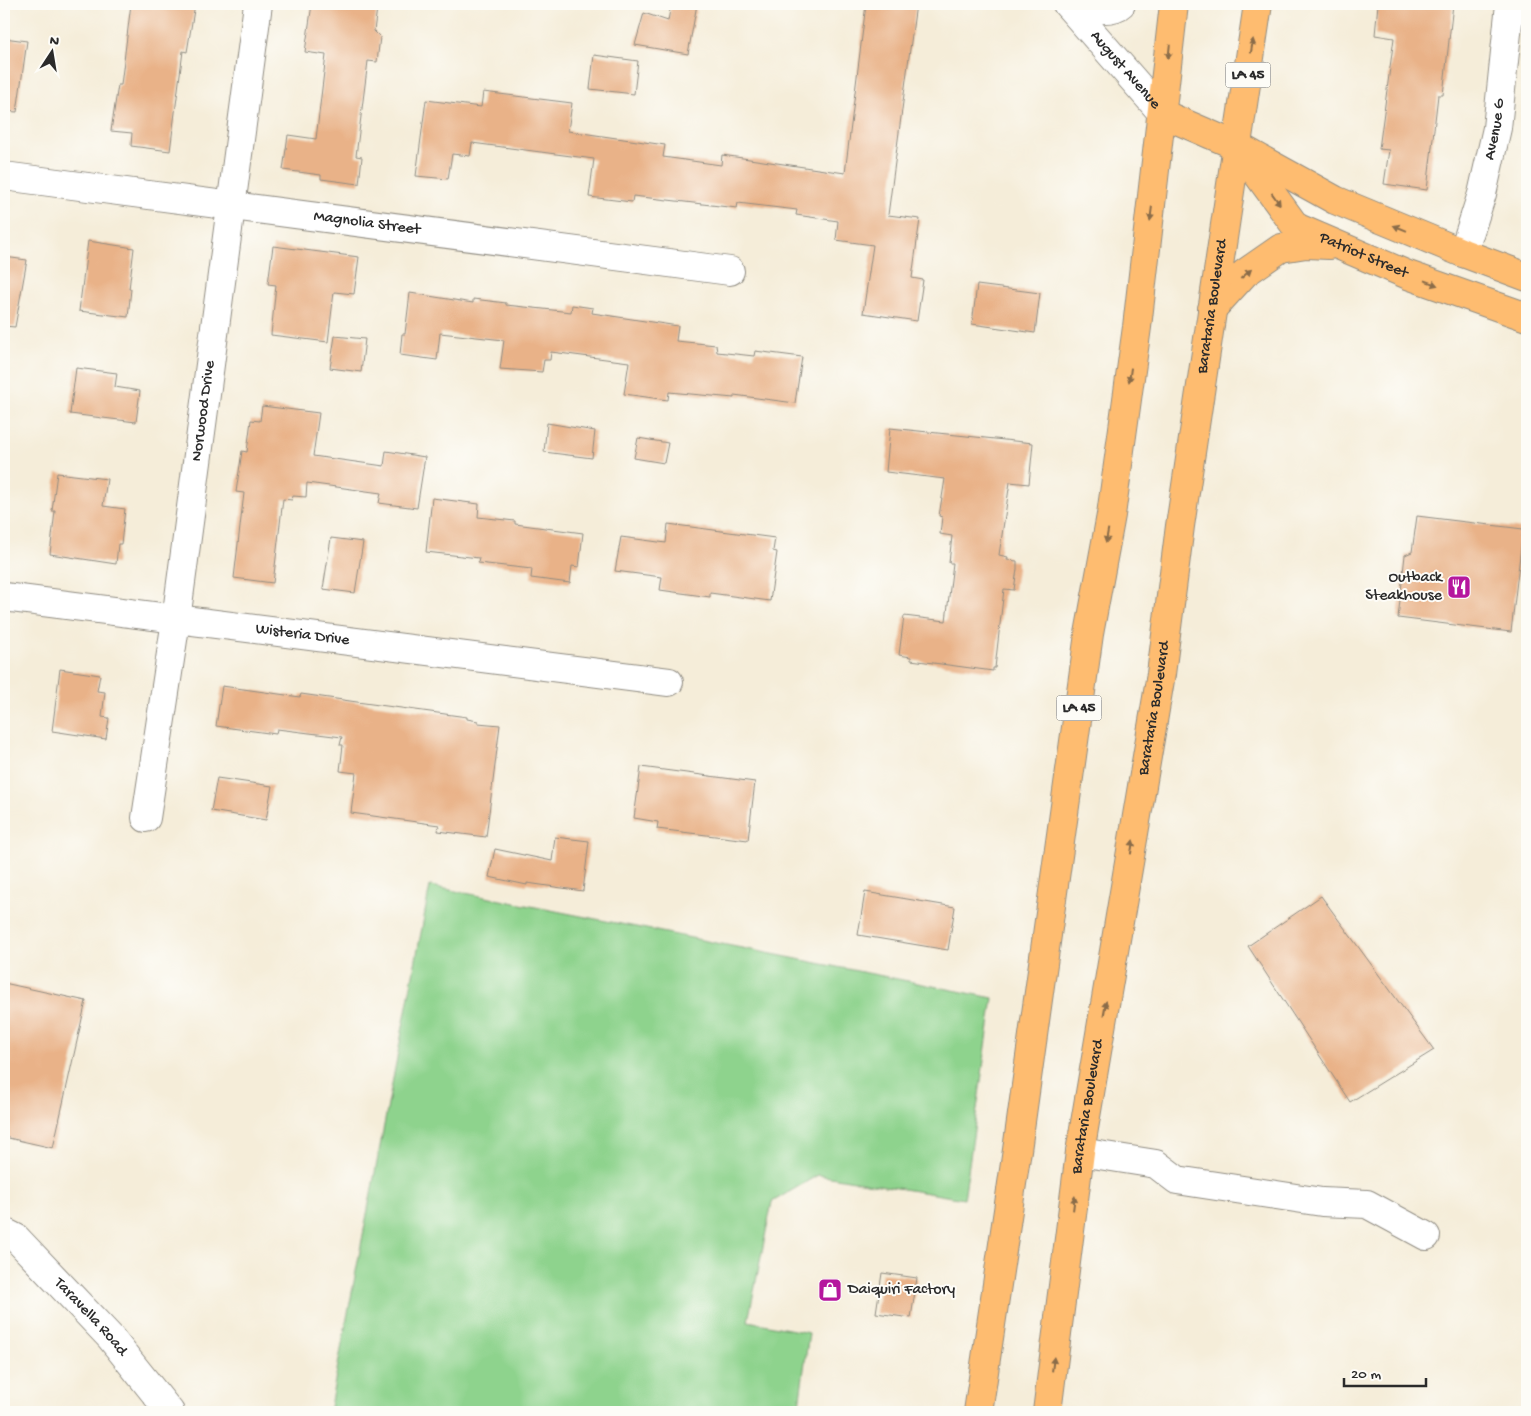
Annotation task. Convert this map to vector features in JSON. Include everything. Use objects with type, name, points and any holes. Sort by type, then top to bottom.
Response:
[{"type":"main road","name":"LA 45","points":[[978,1412],[1088,644],[1113,497],[1137,327],[1174,4]]},
{"type":"main road","name":"Barataria Boulevard","points":[[1047,1412],[1080,1152],[1161,674],[1180,526],[1258,4]]},
{"type":"main road","points":[[1162,114],[1237,146],[1335,200],[1463,253],[1527,277]]},
{"type":"main road","name":"Patriot Street","points":[[1237,146],[1296,227],[1408,275],[1527,317]]},
{"type":"main road","points":[[1212,309],[1245,273],[1281,248],[1306,244],[1340,246]]},
{"type":"street","name":"Norwood Drive","points":[[146,818],[176,620],[258,4]]},
{"type":"street","points":[[1067,4],[1092,9],[1117,7],[1121,4]]},
{"type":"street","name":"August Avenue","points":[[1067,4],[1162,114]]},
{"type":"street","name":"Avenue G","points":[[1463,253],[1482,194],[1497,128],[1510,4]]},
{"type":"street","name":"Magnolia Street","points":[[4,176],[730,271]]},
{"type":"street","name":"Wisteria Drive","points":[[4,597],[669,682]]},
{"type":"street","points":[[1080,1152],[1156,1164],[1177,1180],[1322,1202],[1367,1204],[1426,1236]]},
{"type":"street","name":"Taravella Road","points":[[4,1232],[16,1238],[110,1337],[170,1412]]},
{"type":"green space","points":[[430,886],[993,998],[964,1199],[818,1175],[772,1202],[748,1321],[809,1333],[798,1412],[329,1412]]},
{"type":"building","points":[[131,4],[195,4],[187,52],[183,51],[170,151],[131,146],[132,133],[111,131],[118,85],[121,85]]},
{"type":"building","points":[[312,4],[345,4],[377,8],[374,31],[380,37],[377,62],[368,61],[356,156],[362,157],[359,184],[321,179],[321,175],[283,170],[288,135],[316,139],[326,55],[305,52]]},
{"type":"building","points":[[671,4],[697,4],[688,54],[635,45],[644,13],[668,21]]},
{"type":"building","points":[[866,4],[916,4],[888,215],[920,219],[912,278],[923,280],[917,321],[863,313],[873,245],[836,240],[838,221],[796,215],[797,210],[738,203],[737,208],[633,196],[632,202],[589,197],[594,159],[472,143],[470,156],[452,154],[448,179],[416,176],[426,100],[481,107],[483,92],[572,103],[568,131],[665,145],[663,157],[721,165],[722,155],[845,173]]},
{"type":"building","points":[[1378,4],[1453,4],[1443,95],[1438,95],[1427,190],[1384,184],[1389,150],[1379,149],[1394,38],[1375,35]]},
{"type":"building","points":[[4,38],[27,41],[17,112],[4,111]]},
{"type":"building","points":[[594,55],[638,61],[634,94],[590,89]]},
{"type":"building","points":[[88,241],[134,248],[128,317],[79,311]]},
{"type":"building","points":[[273,246],[359,257],[354,294],[334,292],[328,342],[271,335],[276,285],[268,284]]},
{"type":"building","points":[[4,257],[27,260],[15,327],[4,326]]},
{"type":"building","points":[[977,285],[1040,293],[1035,333],[972,324]]},
{"type":"building","points":[[410,293],[473,303],[473,299],[506,303],[506,305],[571,312],[572,305],[593,308],[592,313],[678,326],[676,341],[716,345],[717,352],[754,356],[755,351],[802,357],[795,403],[734,395],[734,398],[669,392],[668,400],[624,394],[629,362],[551,352],[550,360],[544,360],[542,372],[500,369],[504,340],[440,333],[437,360],[400,355],[402,334],[405,334]]},
{"type":"building","points":[[335,336],[365,339],[361,372],[330,368]]},
{"type":"building","points":[[76,368],[117,373],[115,387],[140,391],[136,422],[70,414]]},
{"type":"building","points":[[262,406],[319,413],[313,456],[384,466],[386,451],[425,457],[417,508],[379,503],[381,493],[307,483],[306,497],[293,496],[292,500],[283,499],[273,583],[234,578],[244,493],[236,492],[242,451],[247,452],[251,420],[260,421]]},
{"type":"building","points":[[547,423],[595,431],[592,458],[544,452]]},
{"type":"building","points":[[890,428],[1033,443],[1029,484],[1010,482],[999,555],[1008,557],[1007,560],[1017,561],[1017,569],[1014,590],[1004,589],[995,668],[993,668],[993,671],[911,660],[911,657],[899,655],[904,616],[946,621],[953,563],[949,563],[952,536],[940,534],[942,517],[939,516],[945,479],[886,472]]},
{"type":"building","points":[[638,438],[668,443],[664,463],[634,458]]},
{"type":"building","points":[[57,473],[107,479],[103,506],[125,509],[121,544],[118,544],[116,564],[50,554],[55,511],[52,511]]},
{"type":"building","points":[[432,498],[479,504],[478,517],[515,521],[515,524],[583,533],[579,567],[572,566],[570,583],[531,578],[532,569],[478,563],[479,558],[426,552]]},
{"type":"building","name":"Outback Steakhouse","points":[[1417,516],[1523,529],[1511,632],[1398,618],[1405,555],[1412,552]]},
{"type":"building","points":[[668,524],[775,538],[773,551],[777,552],[770,601],[710,593],[710,597],[660,590],[662,577],[615,571],[621,537],[666,543]]},
{"type":"building","points":[[331,538],[363,542],[355,593],[323,589]]},
{"type":"building","points":[[60,669],[100,675],[97,691],[105,692],[102,717],[109,718],[106,739],[52,731]]},
{"type":"building","points":[[222,686],[300,697],[301,694],[467,717],[467,719],[478,721],[478,723],[500,725],[486,837],[438,831],[439,825],[351,813],[356,773],[340,771],[343,745],[340,745],[342,737],[277,729],[276,734],[216,726]]},
{"type":"building","points":[[641,767],[755,782],[748,840],[657,829],[658,822],[634,818]]},
{"type":"building","points":[[217,778],[272,786],[266,820],[211,811]]},
{"type":"building","points":[[555,837],[589,841],[583,891],[527,883],[527,885],[489,877],[495,849],[552,861]]},
{"type":"building","points":[[865,892],[955,907],[948,950],[858,935]]},
{"type":"building","points":[[1321,896],[1434,1050],[1350,1102],[1248,946]]},
{"type":"building","points":[[4,983],[86,1001],[53,1148],[4,1137]]},
{"type":"building","points":[[882,1273],[917,1278],[911,1318],[876,1313]]},
{"type":"place","name":"Outback Steakhouse","points":[[1459,587]]},
{"type":"place","name":"Daiquiri Factory","points":[[830,1290]]}]
